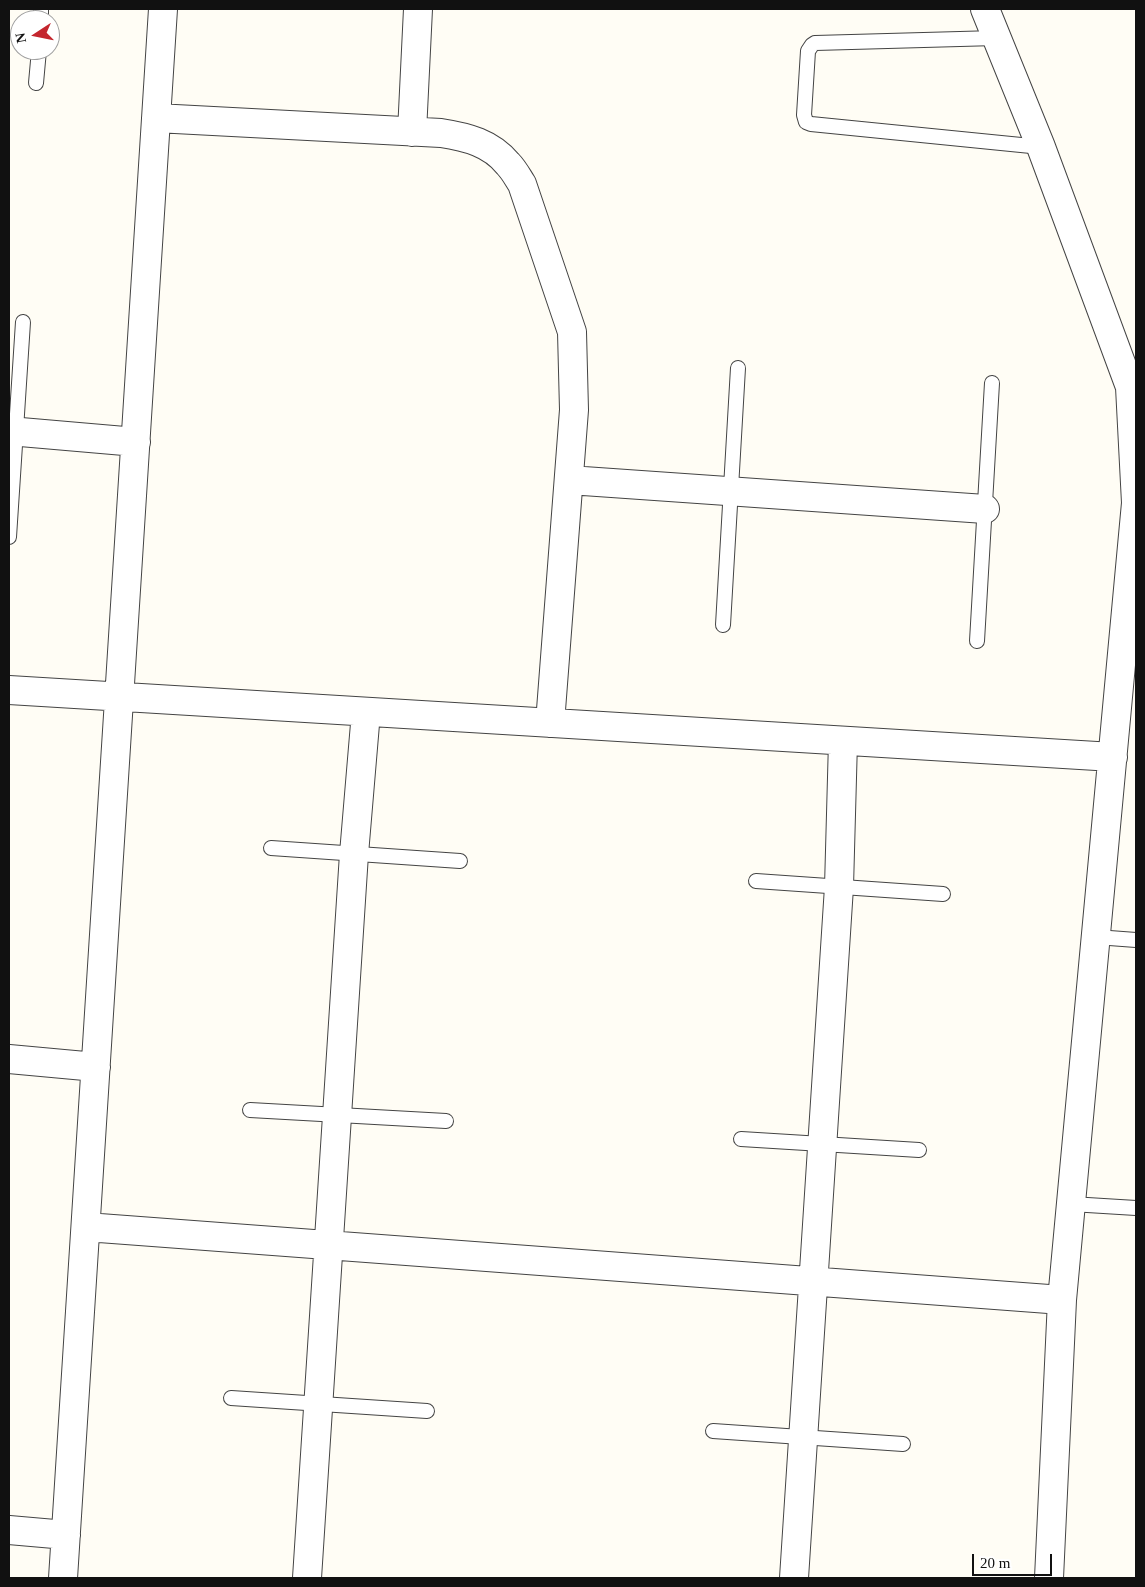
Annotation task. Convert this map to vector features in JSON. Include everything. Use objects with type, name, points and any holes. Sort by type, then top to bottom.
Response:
[{"type":"street","points":[[64,1578],[163,9]]},
{"type":"street","points":[[412,132],[418,9]]},
{"type":"street","points":[[985,9],[1040,147],[1130,387],[1136,503],[1062,1300],[1049,1578]]},
{"type":"street","points":[[156,118],[441,133],[466,137],[489,147],[508,163],[522,184],[572,332],[574,410],[550,723]]},
{"type":"street","points":[[12,431],[136,442]]},
{"type":"street","points":[[569,480],[985,508]]},
{"type":"street","points":[[9,690],[1113,757]]},
{"type":"street","points":[[307,1578],[354,854],[366,712]]},
{"type":"street","points":[[794,1578],[839,887],[843,741]]},
{"type":"street","points":[[9,1059],[96,1067]]},
{"type":"street","points":[[86,1227],[1062,1300]]},
{"type":"street","points":[[9,1530],[66,1535]]},
{"type":"lane","points":[[996,38],[815,43],[808,52],[805,120],[811,124],[1040,147]]},
{"type":"lane","points":[[36,83],[38,60]]},
{"type":"lane","points":[[9,538],[12,431],[23,322]]},
{"type":"lane","points":[[723,625],[738,368]]},
{"type":"lane","points":[[977,640],[992,383]]},
{"type":"lane","points":[[271,848],[460,861]]},
{"type":"lane","points":[[756,881],[943,894]]},
{"type":"lane","points":[[1096,937],[1136,940]]},
{"type":"lane","points":[[250,1110],[446,1121]]},
{"type":"lane","points":[[741,1139],[919,1150]]},
{"type":"lane","points":[[1071,1204],[1136,1208]]},
{"type":"lane","points":[[231,1398],[427,1411]]},
{"type":"lane","points":[[713,1430],[903,1444]]}]
